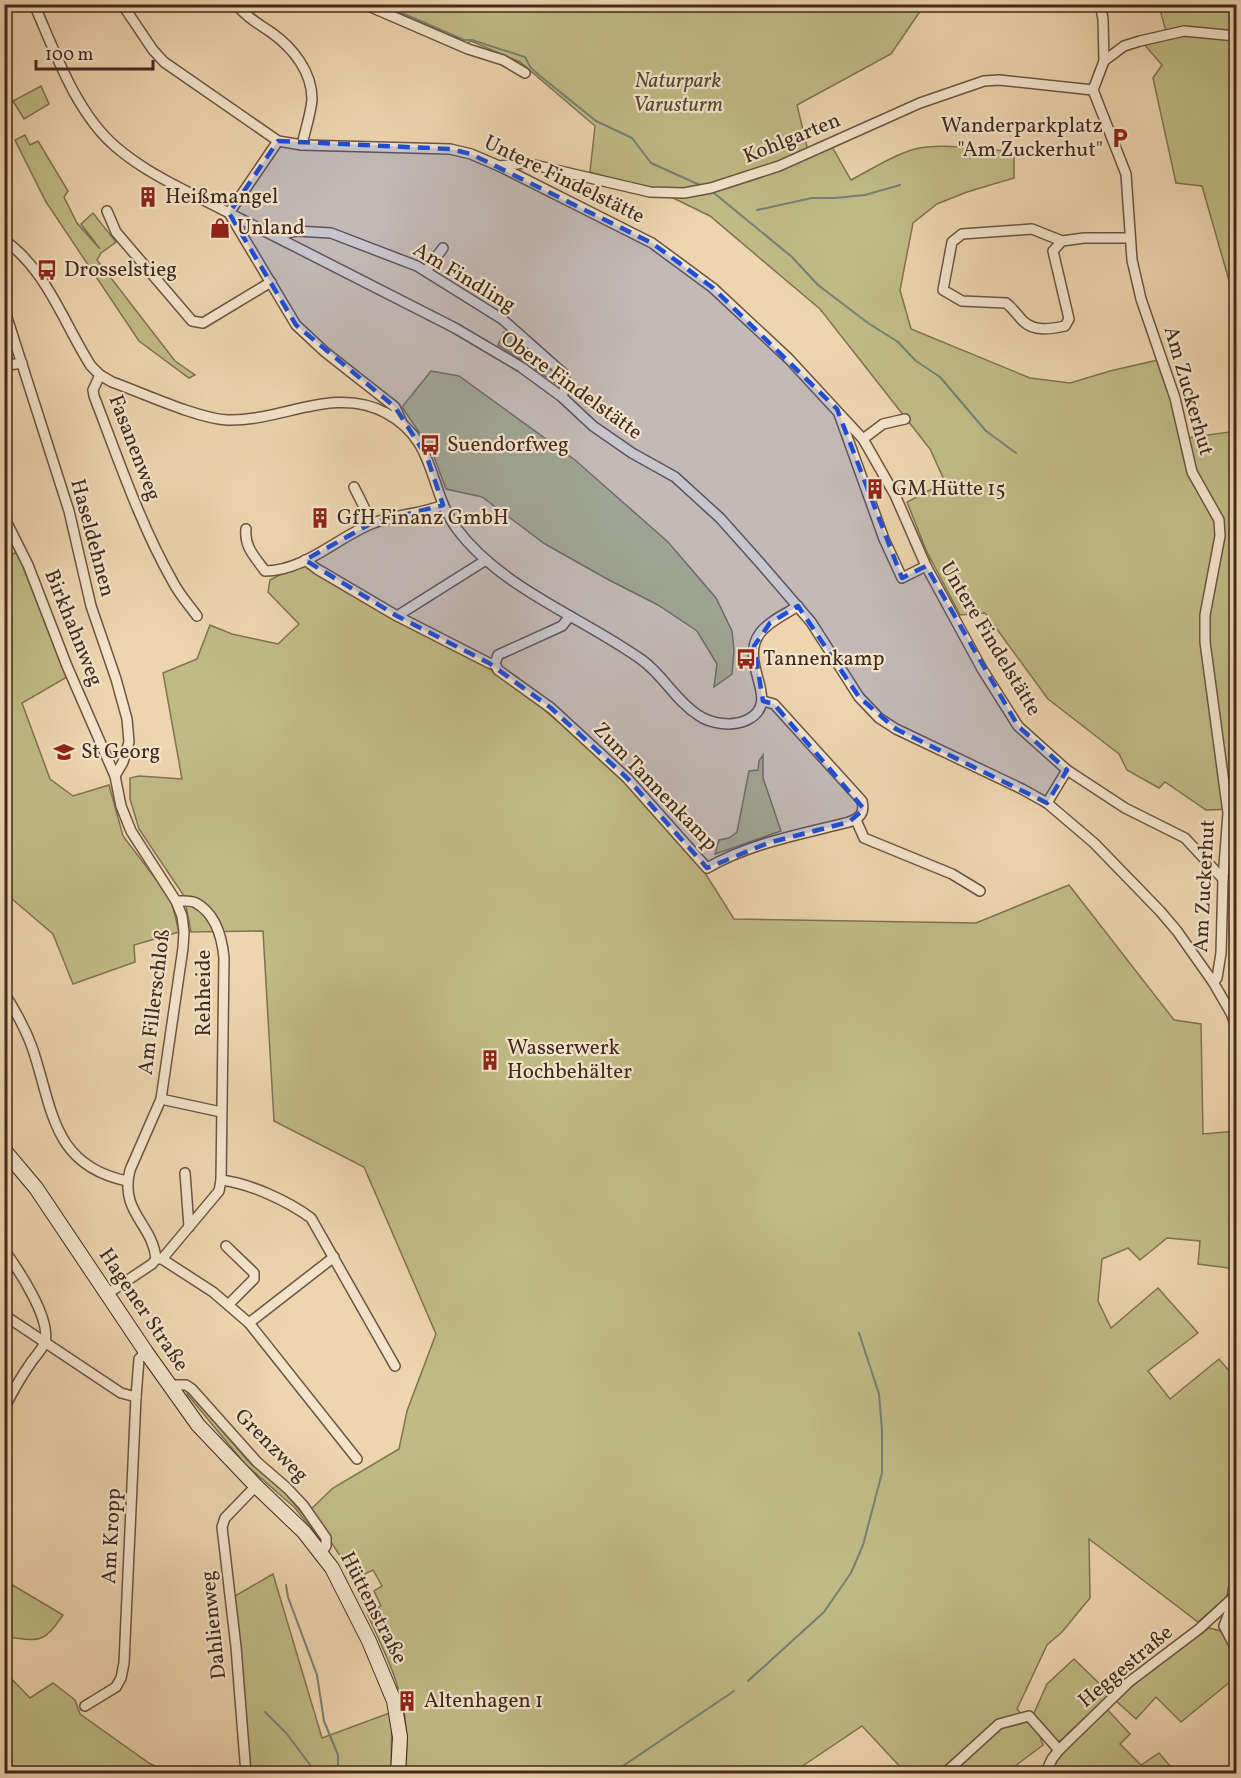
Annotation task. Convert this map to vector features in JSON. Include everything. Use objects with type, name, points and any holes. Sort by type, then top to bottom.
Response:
[{"type":"main road","name":"Hagener Straße","points":[[4,1150],[36,1188],[168,1385],[213,1442],[256,1486]]},
{"type":"main road","name":"Hüttenstraße","points":[[256,1486],[322,1552],[348,1597],[394,1701],[400,1737],[398,1773]]},
{"type":"street","name":"Obere Findelstätte","points":[[34,4],[65,76],[90,118],[114,146],[141,166],[229,213],[455,328],[521,367],[562,397],[593,426],[632,453],[675,477],[720,518],[798,606],[811,622],[859,697],[879,718],[896,729],[1047,803],[1094,843],[1177,931],[1213,982]]},
{"type":"street","name":"Untere Findelstätte","points":[[122,4],[153,50],[164,62],[278,141],[302,145],[450,149],[471,154],[652,243],[713,288],[789,359],[863,439],[895,495],[926,566],[982,669],[1018,726],[1067,770],[1125,808],[1185,838],[1223,879]]},
{"type":"street","points":[[236,4],[247,16],[275,35],[305,69],[312,99],[302,145]]},
{"type":"street","points":[[364,4],[468,49],[503,60],[525,73]]},
{"type":"street","points":[[1094,90],[1104,61],[1103,19],[1100,4]]},
{"type":"street","points":[[1104,61],[1124,46],[1140,40],[1184,31],[1236,36]]},
{"type":"street","name":"Kohlgarten","points":[[499,166],[526,164],[650,192],[684,193],[711,188],[779,166],[920,103],[984,81],[999,80],[1094,90]]},
{"type":"street","name":"Am Zuckerhut","points":[[1094,90],[1126,174],[1130,238],[1137,284],[1175,398],[1192,472],[1218,520],[1220,536],[1205,615],[1205,633],[1228,813],[1221,952],[1217,978],[1213,982]]},
{"type":"street","points":[[278,141],[229,213],[296,325],[394,407],[402,423]]},
{"type":"street","points":[[107,211],[117,233],[192,321],[203,322],[271,282]]},
{"type":"street","points":[[1062,241],[1053,251],[1069,319],[1065,326],[1047,329],[1034,327],[1024,322],[1006,303],[962,301],[943,290],[952,242],[962,234],[1032,230],[1062,241],[1083,238],[1130,238]]},
{"type":"street","name":"Am Findling","points":[[275,236],[296,231],[331,233],[417,266],[502,319],[563,373],[566,384],[562,397]]},
{"type":"street","name":"Fasanenweg","points":[[4,240],[17,249],[42,281],[86,357],[100,375],[93,390],[94,396],[126,479],[174,584],[197,616]]},
{"type":"street","points":[[426,272],[443,248]]},
{"type":"street","name":"Haseldehnen","points":[[4,308],[69,511],[91,606],[127,719],[129,742],[123,762],[115,776]]},
{"type":"street","points":[[4,363],[9,365],[22,363]]},
{"type":"street","points":[[100,375],[112,382],[191,411],[225,420],[249,418],[333,402],[361,403],[385,412],[402,423],[413,434],[427,457],[443,505],[457,528],[486,561],[643,660],[685,705],[698,716],[713,722],[728,724],[743,722],[753,717],[761,709],[763,701],[752,659],[754,645],[760,633],[770,623],[798,606]]},
{"type":"street","name":"Untere Findelstätte","points":[[837,409],[884,539],[902,578],[926,566]]},
{"type":"street","points":[[863,439],[883,424],[905,419]]},
{"type":"street","points":[[354,488],[372,523]]},
{"type":"street","points":[[246,529],[245,539],[248,549],[265,571],[274,571],[305,560],[372,523],[431,510],[443,505]]},
{"type":"street","name":"Birkhahnweg","points":[[4,517],[28,565],[105,755]]},
{"type":"street","name":"Zum Tannenkamp","points":[[305,560],[397,616],[495,664],[498,670],[551,708],[627,778],[707,868],[718,861],[768,843],[856,820]]},
{"type":"street","points":[[397,616],[486,561]]},
{"type":"street","points":[[495,664],[498,655],[562,626],[570,616]]},
{"type":"street","points":[[763,701],[774,704],[862,801],[864,808],[861,816],[856,820],[864,838],[952,874],[980,891]]},
{"type":"street","name":"Am Fillerschloß","points":[[105,755],[115,776],[121,806],[130,831],[176,901],[182,916],[184,932],[161,1099],[127,1181]]},
{"type":"street","points":[[1047,803],[1067,770]]},
{"type":"street","name":"Rehheide","points":[[159,1259],[219,1191],[221,1180],[224,957],[222,941],[210,916],[195,902],[176,901]]},
{"type":"street","points":[[1213,982],[1232,1012],[1236,1026]]},
{"type":"street","points":[[4,993],[18,1015],[32,1047],[50,1111],[61,1137],[77,1158],[94,1170],[111,1178],[127,1181],[133,1210],[159,1259],[229,1304],[249,1323],[357,1459]]},
{"type":"street","points":[[161,1099],[221,1112]]},
{"type":"street","points":[[185,1173],[189,1227]]},
{"type":"street","points":[[221,1180],[246,1185],[301,1210],[311,1218],[395,1366]]},
{"type":"street","points":[[226,1246],[254,1273],[254,1280],[229,1304]]},
{"type":"street","points":[[4,1250],[23,1277],[45,1326],[45,1343],[14,1388],[4,1410]]},
{"type":"street","points":[[249,1323],[334,1257]]},
{"type":"street","points":[[107,1294],[159,1259]]},
{"type":"street","points":[[4,1315],[121,1393],[136,1397]]},
{"type":"street","name":"Am Kropp","points":[[85,1706],[116,1687],[122,1678],[136,1397],[139,1359],[146,1352]]},
{"type":"street","name":"Grenzweg","points":[[168,1385],[186,1386],[192,1389],[257,1462],[288,1488],[326,1538],[326,1546],[322,1552]]},
{"type":"street","name":"Dahlienweg","points":[[246,1773],[236,1647],[222,1527],[225,1518],[256,1486]]},
{"type":"street","points":[[1234,1597],[1224,1626],[1236,1649]]},
{"type":"street","name":"Heggestraße","points":[[1045,1773],[1059,1750],[1130,1682],[1206,1623],[1234,1597]]},
{"type":"street","points":[[1206,1623],[1224,1626]]},
{"type":"street","points":[[944,1773],[999,1724],[1029,1716],[1059,1750]]},
{"type":"highlighted area","points":[[278,141],[450,149],[471,154],[652,243],[713,288],[837,409],[902,578],[926,566],[1018,726],[1067,770],[1047,803],[896,729],[859,697],[798,606],[770,623],[754,646],[763,701],[774,704],[864,809],[849,822],[768,843],[707,868],[627,778],[551,708],[489,663],[397,616],[305,560],[372,523],[443,505],[427,457],[395,407],[296,325],[229,213]]},
{"type":"green space","name":"Naturpark Varusturm","points":[[372,5],[940,5],[921,10],[891,54],[797,105],[808,151],[831,145],[851,180],[899,155],[926,147],[951,146],[1014,152],[1014,178],[937,204],[913,223],[900,290],[911,329],[1030,378],[1070,383],[1158,360],[1173,404],[1180,439],[1236,431],[1236,809],[1206,810],[1165,782],[1159,788],[1127,770],[1119,754],[1048,699],[985,613],[960,615],[926,550],[907,502],[945,482],[930,449],[820,309],[710,216],[667,195],[590,172],[595,126],[520,62],[471,41],[464,46]]},
{"type":"green space","points":[[1145,5],[1236,5],[1236,305],[1202,186],[1176,183],[1153,78],[1162,65],[1143,43],[1167,35],[1159,6],[1146,7]]},
{"type":"green space","points":[[41,86],[49,104],[24,119],[13,101]]},
{"type":"green space","points":[[25,135],[30,145],[38,141],[68,191],[64,197],[77,223],[100,249],[81,224],[93,213],[116,242],[101,253],[97,260],[175,361],[195,375],[189,378],[139,341],[46,202],[15,140]]},
{"type":"green space","points":[[504,332],[517,338],[532,352],[525,362],[498,345]]},
{"type":"green space","points":[[534,354],[561,377],[559,386],[528,364]]},
{"type":"green space","points":[[431,371],[459,376],[575,460],[668,542],[716,598],[732,631],[734,651],[732,674],[714,687],[717,664],[697,631],[658,605],[545,544],[482,497],[446,489],[432,451],[402,407]]},
{"type":"green space","points":[[17,552],[67,677],[22,703],[50,779],[73,796],[109,785],[123,836],[171,899],[179,932],[134,945],[135,962],[73,984],[53,934],[5,893],[4,558]]},
{"type":"green space","points":[[307,566],[487,667],[543,709],[595,753],[647,804],[700,865],[734,919],[976,923],[1069,885],[1174,1020],[1201,1024],[1203,1134],[1236,1131],[1236,1269],[1198,1264],[1200,1241],[1167,1238],[1140,1260],[1128,1248],[1102,1259],[1098,1301],[1111,1328],[1158,1288],[1198,1333],[1148,1371],[1170,1399],[1219,1359],[1236,1379],[1236,1448],[1231,1452],[1236,1459],[1236,1577],[1228,1588],[1227,1597],[1198,1622],[1089,1539],[1090,1598],[1062,1632],[1047,1645],[1017,1709],[1039,1733],[1043,1745],[1006,1773],[906,1773],[862,1726],[792,1773],[406,1773],[407,1733],[401,1697],[367,1613],[381,1606],[374,1591],[382,1586],[373,1570],[365,1574],[361,1565],[350,1571],[310,1510],[333,1488],[399,1449],[407,1411],[436,1334],[364,1167],[274,1121],[263,931],[191,932],[184,896],[139,829],[130,799],[130,778],[139,776],[182,779],[163,673],[197,659],[210,625],[232,634],[278,644],[299,624],[268,592],[270,580],[289,570]]},
{"type":"green space","points":[[763,755],[763,778],[781,831],[715,854],[719,840],[729,838],[737,832],[749,771],[758,770],[759,761]]},
{"type":"green space","points":[[189,1392],[248,1461],[284,1492],[319,1533],[318,1536],[294,1507],[245,1464],[187,1394]]},
{"type":"green space","points":[[273,1574],[322,1738],[392,1712],[391,1773],[249,1773],[235,1596]]},
{"type":"green space","points":[[4,1580],[63,1615],[51,1631],[36,1639],[9,1637],[5,1643]]},
{"type":"green space","points":[[1209,1628],[1221,1631],[1236,1658],[1236,1677],[1181,1722],[1156,1697],[1136,1719],[1115,1700],[1132,1684]]},
{"type":"green space","points":[[1074,1659],[1106,1690],[1108,1696],[1060,1741],[1055,1742],[1035,1719],[1034,1713],[1047,1684]]},
{"type":"green space","points":[[4,1671],[30,1698],[53,1683],[75,1700],[80,1714],[149,1763],[169,1773],[5,1773]]},
{"type":"green space","points":[[1106,1708],[1130,1734],[1120,1744],[1141,1765],[1159,1753],[1176,1773],[1050,1774],[1061,1754]]},
{"type":"waterway","points":[[381,4],[464,40],[472,40],[525,57],[531,68],[596,121],[632,138],[651,163],[702,186]]},
{"type":"waterway","points":[[757,210],[812,198],[865,195],[900,185]]},
{"type":"waterway","points":[[714,193],[792,257],[818,285],[868,323],[898,342],[916,361],[940,377],[986,431],[1016,453]]},
{"type":"waterway","points":[[748,1681],[824,1612],[851,1573],[863,1545],[882,1473],[882,1430],[879,1394],[859,1333]]},
{"type":"waterway","points":[[286,1585],[288,1597],[317,1675],[324,1721],[338,1755],[338,1774]]},
{"type":"waterway","points":[[611,1774],[734,1691]]},
{"type":"waterway","points":[[265,1712],[286,1733],[317,1774]]},
{"type":"place","name":"Wanderparkplatz \"Am Zuckerhut\"","points":[[1120,138]]},
{"type":"place","name":"Heißmangel","points":[[148,197]]},
{"type":"place","name":"Unland","points":[[220,228]]},
{"type":"place","name":"Drosselstieg","points":[[47,270]]},
{"type":"place","name":"Suendorfweg","points":[[430,445]]},
{"type":"place","name":"GM Hütte 15","points":[[875,489]]},
{"type":"place","name":"GfH Finanz GmbH","points":[[320,518]]},
{"type":"place","name":"Tannenkamp","points":[[746,659]]},
{"type":"place","name":"St Georg","points":[[64,752]]},
{"type":"place","name":"Wasserwerk Hochbehälter","points":[[490,1060]]},
{"type":"place","name":"Altenhagen 1","points":[[407,1701]]}]
